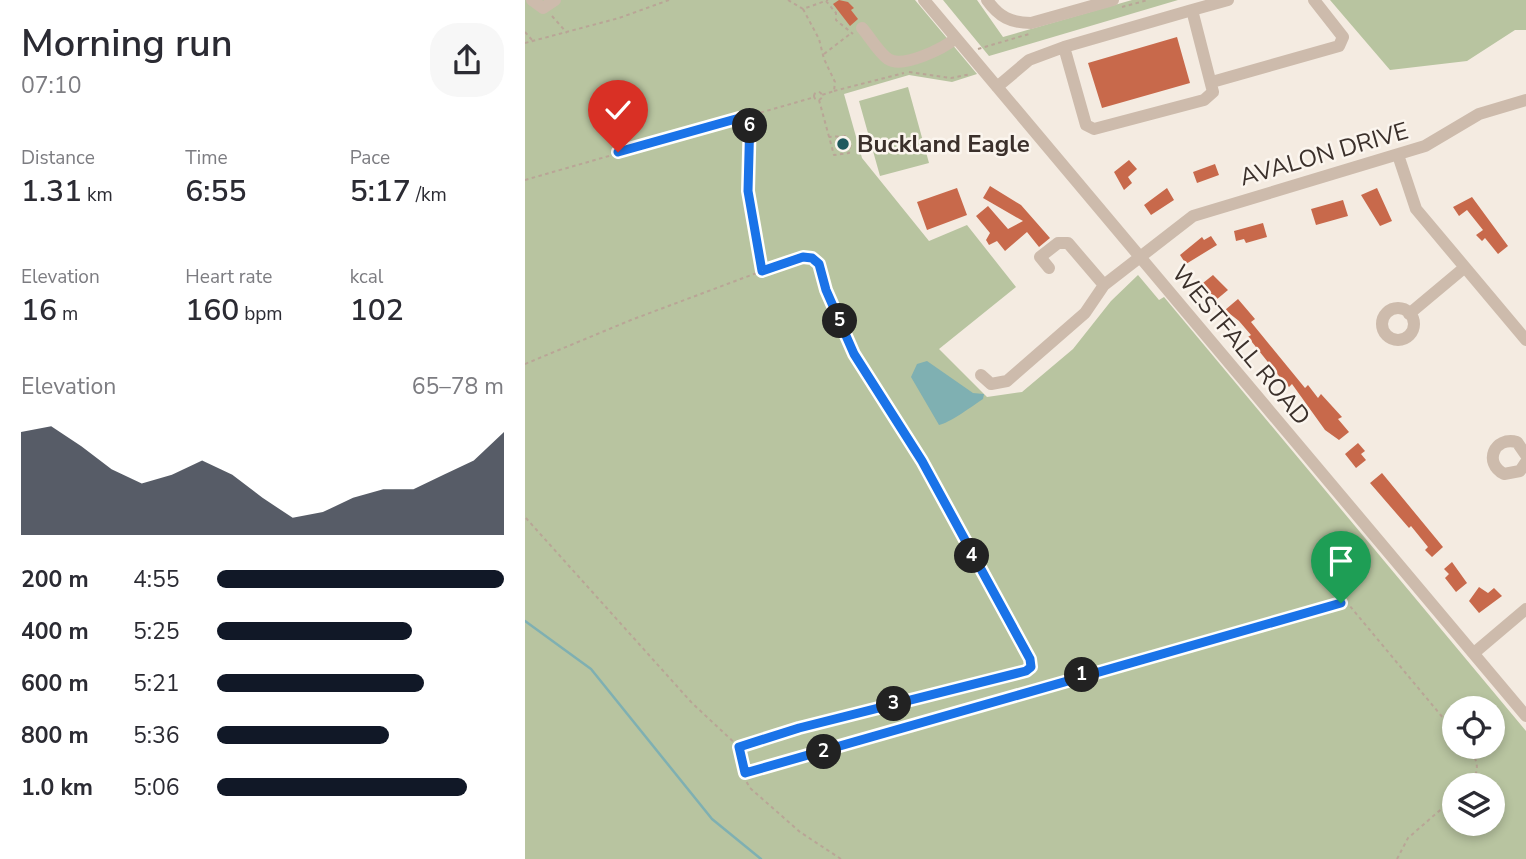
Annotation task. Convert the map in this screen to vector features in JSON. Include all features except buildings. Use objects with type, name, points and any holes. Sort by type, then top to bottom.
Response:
[{"type":"street","points":[[532,0],[539,7],[550,4]]},
{"type":"street","name":"WESTFALL ROAD","points":[[924,0],[1526,716]]},
{"type":"street","points":[[988,0],[997,12],[1017,23],[1031,23],[1113,0]]},
{"type":"street","points":[[997,87],[1028,60],[1064,47],[1228,0]]},
{"type":"street","points":[[1212,82],[1339,46],[1343,37],[1314,0]]},
{"type":"street","points":[[1064,47],[1086,125],[1094,129],[1204,100],[1213,92],[1212,82],[1192,10]]},
{"type":"street","points":[[857,31],[895,61],[940,50],[956,38]]},
{"type":"street","name":"AVALON DRIVE","points":[[981,375],[991,384],[1007,382],[1085,313],[1104,285],[1181,224],[1206,210],[1437,142],[1479,114],[1526,100]]},
{"type":"street","points":[[1398,155],[1416,209],[1526,340]]},
{"type":"street","points":[[1049,268],[1040,257],[1058,243],[1068,243],[1104,285]]},
{"type":"street","points":[[1409,314],[1464,268]]},
{"type":"street","points":[[1051,326],[1061,337]]},
{"type":"street","points":[[1526,454],[1517,442],[1506,441],[1496,446],[1492,457],[1495,467],[1504,474],[1520,471],[1526,462]]},
{"type":"street","points":[[1474,653],[1526,609]]},
{"type":"path","points":[[525,43],[568,33],[669,0]]},
{"type":"path","points":[[789,0],[803,9],[816,32],[835,82],[834,91]]},
{"type":"path","points":[[803,9],[827,1],[836,13],[836,20],[857,31],[823,55]]},
{"type":"path","points":[[550,4],[568,33]]},
{"type":"path","points":[[525,32],[534,42]]},
{"type":"path","points":[[819,100],[822,95],[834,91],[906,72],[918,71],[951,78],[971,74]]},
{"type":"path","points":[[525,180],[815,97],[818,92],[822,95]]},
{"type":"path","points":[[815,97],[819,100],[829,137],[834,155],[849,153],[851,143],[845,136],[829,137]]},
{"type":"path","points":[[750,115],[748,191],[762,271]]},
{"type":"path","points":[[525,364],[631,320],[803,257],[812,258],[819,264],[826,290],[854,354],[922,461],[1030,659],[1031,667],[1026,671],[799,728],[739,747]]},
{"type":"path","points":[[525,517],[682,693],[739,747],[750,788],[800,832],[841,859]]},
{"type":"path","points":[[745,773],[1341,603],[1349,605],[1442,717]]},
{"type":"path","points":[[1397,859],[1408,838],[1442,808]]},
{"type":"green space","points":[[525,0],[915,0],[977,74],[952,82],[909,75],[844,94],[862,158],[929,241],[967,225],[1016,287],[939,349],[987,397],[1022,392],[1073,349],[1111,301],[1138,275],[1159,300],[1164,297],[1497,696],[1442,696],[1442,759],[1505,759],[1505,706],[1526,731],[1526,859],[525,859]]},
{"type":"green space","points":[[943,0],[977,0],[1003,37],[1132,0],[1178,0],[989,56]]},
{"type":"green space","points":[[1330,0],[1526,0],[1526,30],[1515,30],[1467,61],[1390,70]]},
{"type":"green space","points":[[908,87],[929,163],[880,176],[859,101]]},
{"type":"water","points":[[927,361],[973,393],[984,394],[983,399],[955,418],[939,425],[911,377],[917,364]]},
{"type":"waterway","points":[[525,621],[591,669],[712,819],[761,859]]},
{"type":"place","name":"Buckland Eagle","points":[[843,144]]},
{"type":"route","points":[[618,152],[750,115],[748,191],[762,271],[803,257],[812,258],[819,264],[826,290],[854,354],[922,461],[1030,659],[1031,667],[1026,671],[799,728],[767,741],[739,747],[745,773],[1117,664],[1341,603]]}]
